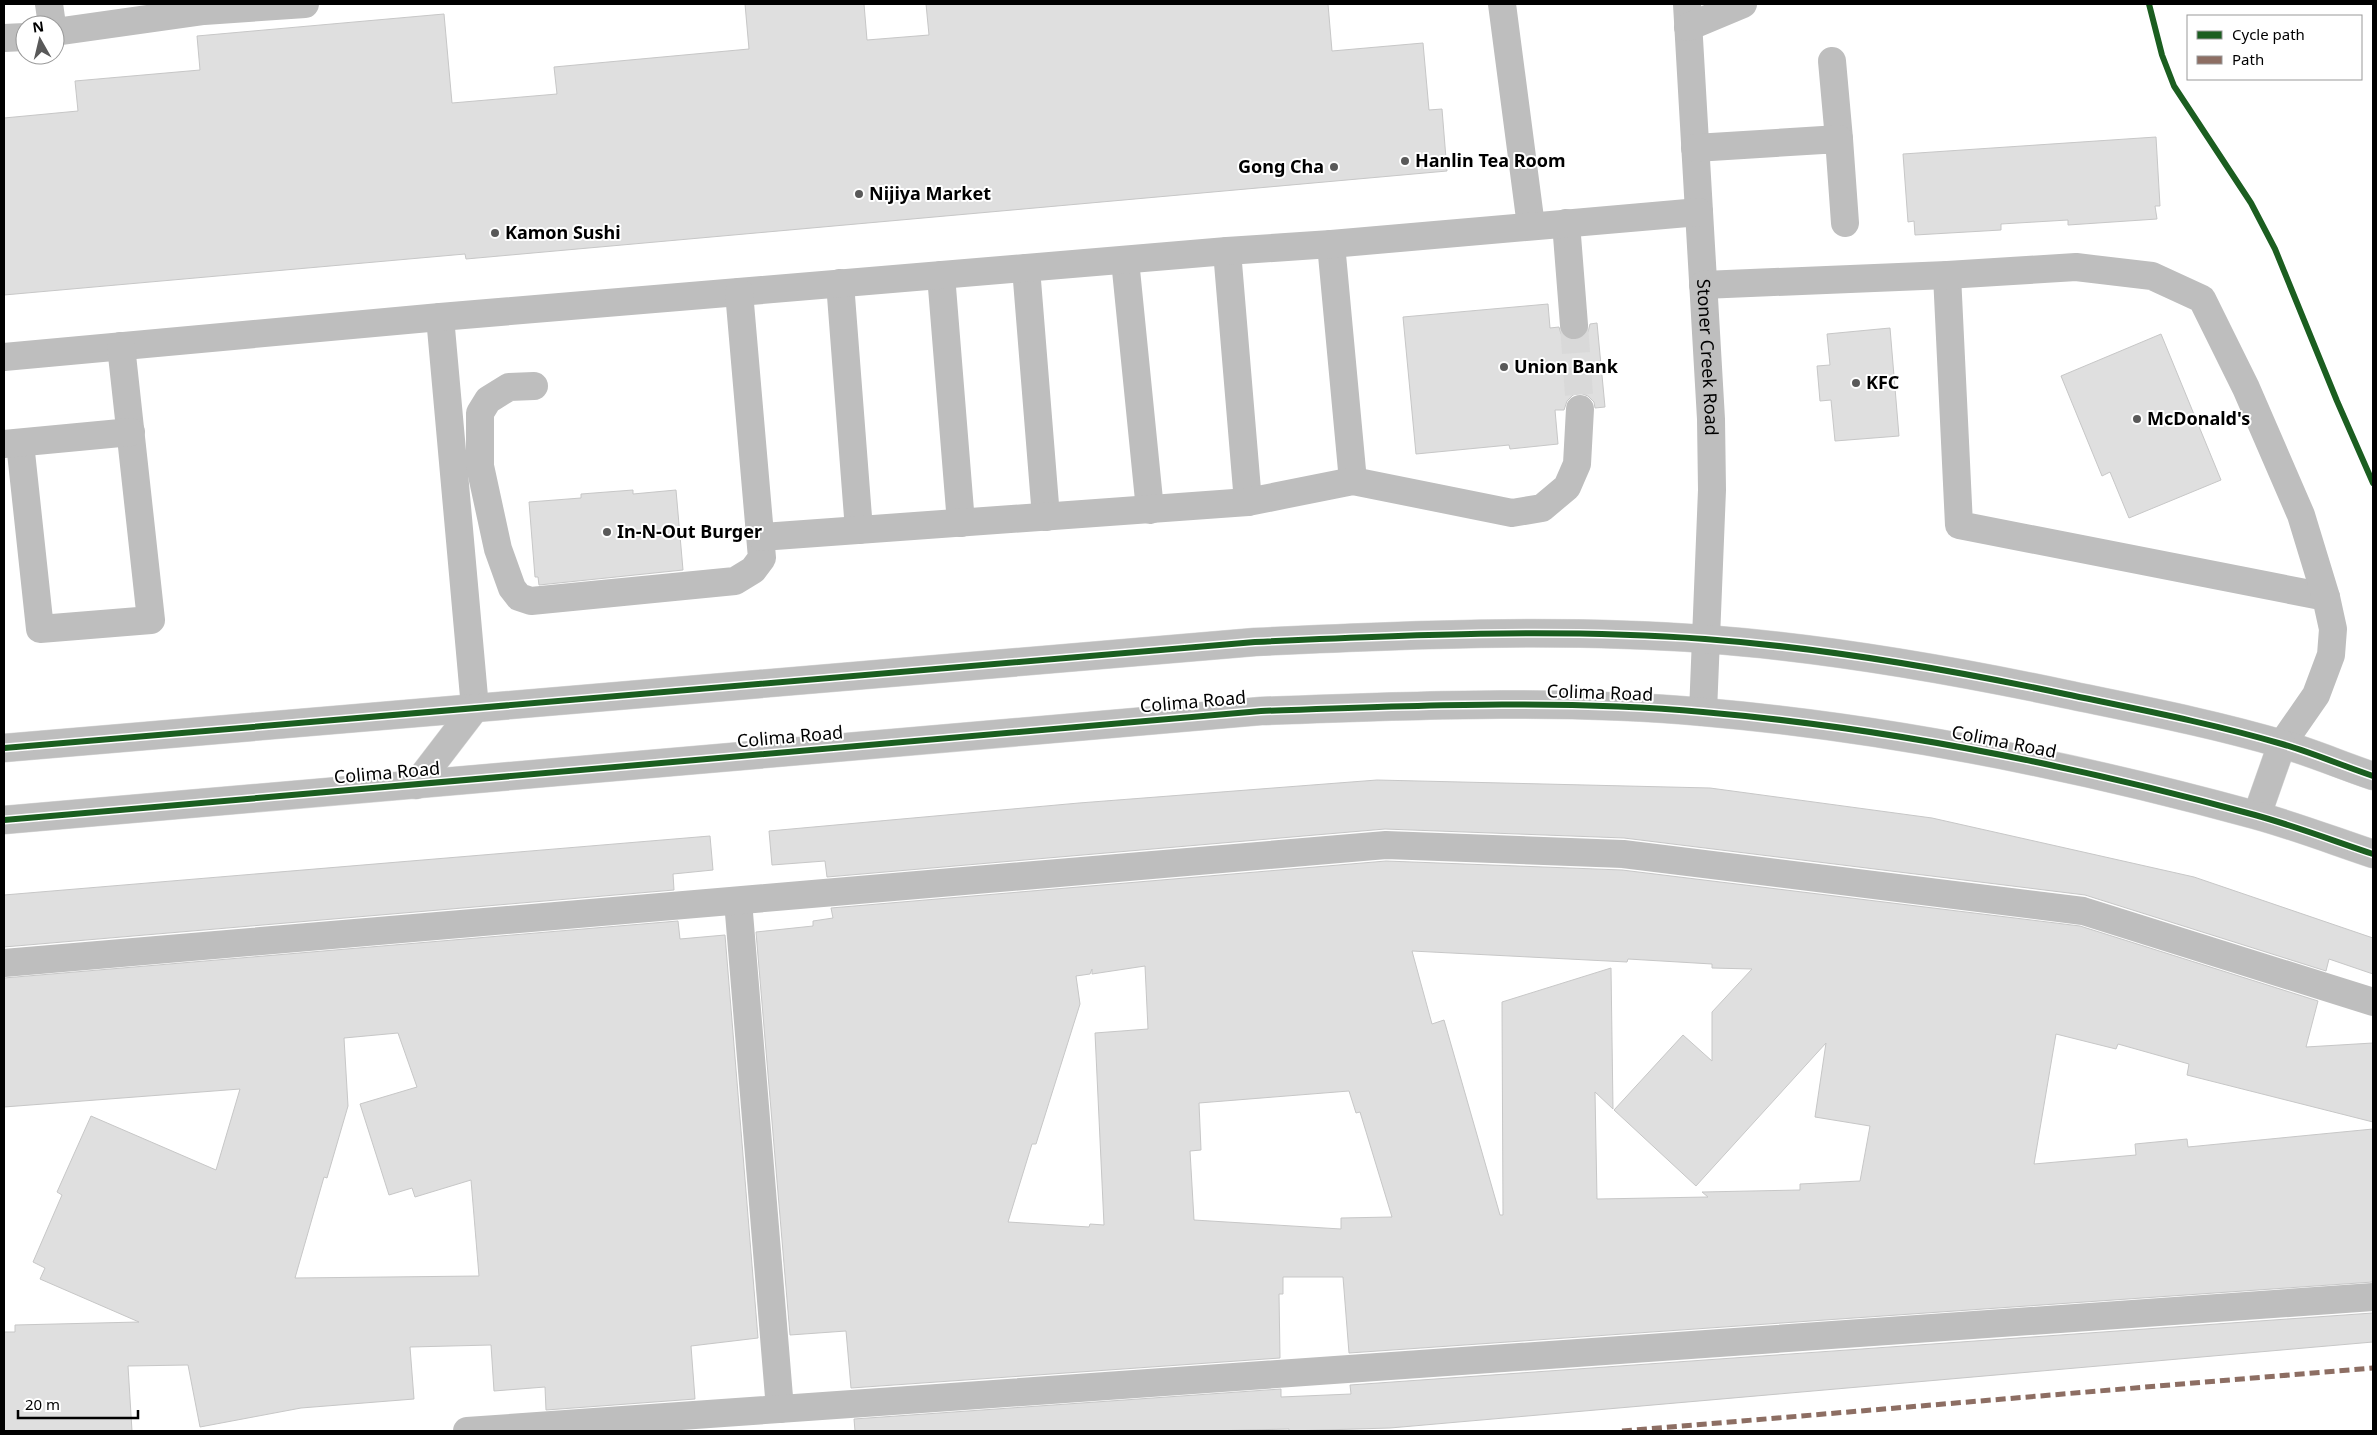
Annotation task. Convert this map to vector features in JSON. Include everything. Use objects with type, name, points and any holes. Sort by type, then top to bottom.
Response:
[{"type":"main road","points":[[65,31],[204,12],[305,4]]},
{"type":"main road","points":[[1502,4],[1531,226]]},
{"type":"main road","points":[[1688,16],[1743,4]]},
{"type":"main road","name":"Stoner Creek Road","points":[[1688,16],[1711,428],[1712,490],[1703,712]]},
{"type":"main road","points":[[1832,61],[1845,223]]},
{"type":"main road","points":[[1695,148],[1838,139]]},
{"type":"main road","points":[[4,357],[440,316],[1331,244],[1699,212]]},
{"type":"main road","points":[[1566,223],[1574,325]]},
{"type":"main road","points":[[1331,244],[1353,481]]},
{"type":"main road","points":[[1227,251],[1248,502]]},
{"type":"main road","points":[[1125,260],[1150,510]]},
{"type":"main road","points":[[1704,285],[1948,275],[2076,267],[2152,276],[2202,299],[2246,388],[2302,515],[2326,597],[2333,629],[2331,655],[2316,695],[2282,744],[2257,815]]},
{"type":"main road","points":[[1026,268],[1046,517]]},
{"type":"main road","points":[[940,275],[961,523]]},
{"type":"main road","points":[[1948,275],[1959,525],[2326,597]]},
{"type":"main road","points":[[840,283],[859,530]]},
{"type":"main road","points":[[534,386],[510,387],[488,400],[480,413],[480,466],[498,549],[512,588],[519,597],[530,601],[735,580],[753,570],[762,558],[739,292]]},
{"type":"main road","points":[[416,786],[475,708],[440,316]]},
{"type":"main road","points":[[121,346],[131,432],[151,620],[40,629],[12,443],[131,432]]},
{"type":"main road","points":[[761,537],[1248,502],[1353,481],[1512,513],[1542,508],[1567,487],[1577,464],[1580,409]]},
{"type":"main road","points":[[4,748],[1255,642],[1398,635],[1547,632],[1706,639],[1847,654],[1996,679],[2150,712],[2282,744],[2373,776]]},
{"type":"main road","name":"Colima Road","points":[[4,820],[416,786],[1261,711],[1398,706],[1549,705],[1703,712],[1844,729],[1990,753],[2134,784],[2257,815],[2373,854]]},
{"type":"main road","points":[[4,963],[1386,845],[1623,854],[2083,912],[2373,1002]]},
{"type":"main road","points":[[738,901],[780,1409]]},
{"type":"main road","points":[[467,1431],[2373,1297]]},
{"type":"building","points":[[745,4],[864,4],[867,40],[929,35],[926,4],[1328,4],[1332,51],[1423,43],[1429,110],[1442,109],[1447,171],[466,259],[465,254],[4,295],[4,118],[78,111],[75,81],[200,70],[197,36],[444,14],[452,103],[557,94],[554,67],[749,49]]},
{"type":"building","points":[[2156,137],[2160,206],[2155,206],[2157,219],[2068,225],[2068,220],[2001,224],[2001,230],[1915,235],[1914,221],[1908,222],[1903,154]]},
{"type":"building","name":"Union Bank","points":[[1548,304],[1550,328],[1559,327],[1561,334],[1568,339],[1576,340],[1582,338],[1588,332],[1590,324],[1597,323],[1605,407],[1595,408],[1594,402],[1588,396],[1580,393],[1573,395],[1567,401],[1564,410],[1555,410],[1558,444],[1510,449],[1509,445],[1416,454],[1403,317]]},
{"type":"building","name":"KFC","points":[[1890,328],[1899,436],[1835,441],[1831,400],[1820,401],[1817,366],[1830,365],[1827,334]]},
{"type":"building","name":"McDonald's","points":[[2161,334],[2221,480],[2129,518],[2110,472],[2102,476],[2061,376]]},
{"type":"building","name":"In-N-Out Burger","points":[[633,490],[633,494],[676,490],[683,570],[539,585],[538,577],[535,577],[529,502],[581,498],[581,494]]},
{"type":"building","points":[[1377,780],[1710,788],[1932,818],[2194,877],[2373,938],[2373,974],[2329,959],[2326,971],[2085,895],[1624,838],[1385,829],[827,877],[825,861],[772,865],[769,831],[1079,803]]},
{"type":"building","points":[[710,836],[713,870],[673,874],[674,890],[4,947],[4,895]]},
{"type":"building","points":[[1386,861],[1622,870],[2080,926],[2318,1001],[2306,1047],[2373,1043],[2373,1122],[2187,1075],[2189,1064],[2118,1044],[2116,1049],[2056,1034],[2034,1164],[2136,1155],[2135,1144],[2187,1139],[2188,1147],[2373,1129],[2373,1282],[1349,1353],[1343,1277],[1283,1277],[1283,1294],[1279,1294],[1280,1358],[851,1388],[846,1331],[790,1335],[756,932],[813,926],[813,921],[833,918],[831,908]],"holes":[[[1412,951],[1627,962],[1628,959],[1712,964],[1712,968],[1752,969],[1712,1012],[1712,1061],[1683,1035],[1614,1110],[1696,1186],[1826,1043],[1815,1117],[1870,1126],[1860,1181],[1800,1184],[1800,1190],[1702,1192],[1708,1197],[1597,1199],[1595,1092],[1613,1109],[1611,968],[1502,1002],[1503,1215],[1500,1215],[1444,1020],[1432,1024]],[[1145,966],[1148,1029],[1095,1033],[1104,1225],[1090,1224],[1089,1227],[1008,1222],[1032,1144],[1036,1144],[1080,1004],[1076,976],[1090,974],[1092,969],[1092,974]],[[1349,1091],[1356,1113],[1360,1112],[1392,1217],[1341,1218],[1341,1229],[1194,1220],[1190,1151],[1201,1150],[1199,1103]]]},
{"type":"building","points":[[678,921],[680,939],[725,935],[758,1338],[691,1346],[695,1399],[546,1410],[545,1387],[494,1391],[491,1345],[410,1347],[414,1399],[301,1408],[200,1427],[188,1365],[128,1366],[132,1431],[4,1431],[4,1332],[15,1332],[15,1325],[139,1322],[40,1279],[45,1268],[33,1262],[62,1195],[57,1192],[91,1116],[216,1170],[240,1089],[4,1107],[4,978]],"holes":[[[398,1033],[417,1087],[360,1104],[389,1195],[412,1188],[415,1197],[471,1180],[479,1276],[295,1278],[324,1177],[327,1178],[348,1106],[344,1038]]]},
{"type":"building","points":[[2373,1313],[2373,1342],[1390,1428],[1289,1431],[1289,1429],[1209,1431],[855,1431],[854,1419],[1281,1389],[1281,1397],[1351,1394],[1350,1385]]},
{"type":"tunnel","points":[[1574,325],[1580,409]]},
{"type":"marked path","points":[[1622,1431],[2373,1368]]},
{"type":"cycle path","points":[[2149,4],[2162,55],[2174,86],[2251,203],[2275,249],[2337,401],[2373,483]]},
{"type":"cycle path","points":[[4,748],[1255,642],[1424,635],[1536,633],[1705,639],[1796,648],[1886,660],[2021,685],[2228,729],[2294,748],[2373,776]]},
{"type":"cycle path","points":[[4,820],[1261,711],[1538,705],[1648,708],[1772,719],[1842,728],[1981,751],[2119,780],[2187,797],[2270,819],[2373,854]]},
{"type":"place","name":"Hanlin Tea Room","points":[[1405,161]]},
{"type":"place","name":"Gong Cha","points":[[1334,167]]},
{"type":"place","name":"Nijiya Market","points":[[859,194]]},
{"type":"place","name":"Kamon Sushi","points":[[495,233]]},
{"type":"place","name":"Union Bank","points":[[1504,367]]},
{"type":"place","name":"KFC","points":[[1856,383]]},
{"type":"place","name":"McDonald's","points":[[2137,419]]},
{"type":"place","name":"In-N-Out Burger","points":[[607,532]]}]
